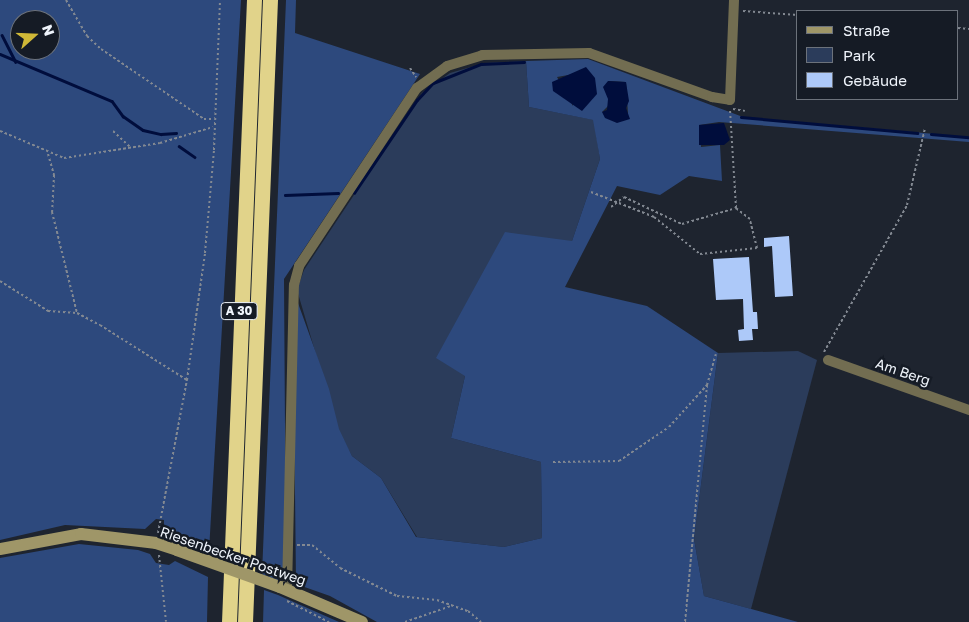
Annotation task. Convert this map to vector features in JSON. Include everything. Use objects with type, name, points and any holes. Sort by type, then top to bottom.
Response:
[{"type":"highway","name":"A 30","points":[[229,622],[254,0]]},
{"type":"highway","name":"A 30","points":[[245,622],[270,0]]},
{"type":"street","points":[[284,589],[290,545],[294,285],[299,266],[417,88],[447,66],[482,55],[589,53],[712,97],[730,100],[734,5]]},
{"type":"street","name":"Am Berg","points":[[825,359],[969,410]]},
{"type":"street","name":"Riesenbecker Postweg","points":[[0,549],[81,534],[156,543],[284,589],[362,622]]},
{"type":"path","points":[[66,0],[88,36],[101,49],[204,119],[214,120]]},
{"type":"path","points":[[166,622],[156,543],[187,380],[210,212],[220,0]]},
{"type":"path","points":[[734,5],[796,16]]},
{"type":"path","points":[[591,192],[654,217],[700,254],[712,255],[757,248],[750,219],[736,208],[730,108],[745,111]]},
{"type":"path","points":[[0,131],[48,154],[64,158],[186,138],[213,127]]},
{"type":"path","points":[[825,359],[906,205],[925,128]]},
{"type":"path","points":[[113,131],[130,147]]},
{"type":"path","points":[[48,154],[54,175],[52,212],[77,313]]},
{"type":"path","points":[[611,207],[616,201],[624,197],[637,200],[682,224],[736,208]]},
{"type":"path","points":[[0,281],[48,311],[77,313],[162,361],[175,375],[187,380]]},
{"type":"path","points":[[685,622],[707,385],[716,354]]},
{"type":"path","points":[[553,462],[619,461],[669,427],[707,385]]},
{"type":"path","points":[[290,545],[312,545],[340,568],[397,596],[422,602],[437,600],[468,612],[481,622]]},
{"type":"path","points":[[404,622],[451,606]]},
{"type":"green space","points":[[526,61],[529,107],[594,120],[600,159],[572,241],[465,376],[451,438],[541,462],[542,538],[504,547],[417,537],[381,478],[352,456],[338,429],[297,290],[304,270],[422,93],[450,73],[485,63]]},
{"type":"green space","points":[[798,351],[817,360],[751,609],[704,596],[694,539],[718,353]]},
{"type":"shaded area","points":[[0,0],[241,0],[209,551],[171,541],[164,530],[164,520],[156,519],[145,529],[65,525],[0,540]]},
{"type":"shaded area","points":[[286,0],[296,0],[295,33],[420,74],[284,279],[286,572],[280,581],[262,574]]},
{"type":"shaded area","points":[[588,59],[743,117],[969,137],[969,142],[719,122],[699,125],[701,147],[720,145],[722,181],[689,176],[660,195],[617,186],[565,287],[647,306],[718,353],[694,539],[704,596],[798,622],[377,622],[330,596],[296,584],[294,400],[298,303],[329,389],[339,429],[352,456],[381,478],[416,537],[504,547],[542,538],[541,462],[451,438],[465,376],[436,358],[505,232],[572,241],[600,159],[593,120],[529,107],[526,61]],"holes":[[[574,74],[573,106],[557,77]],[[608,81],[626,82],[628,114],[602,112],[609,105]]]},
{"type":"shaded area","points":[[586,67],[595,78],[597,94],[582,111],[553,91],[552,82]]},
{"type":"shaded area","points":[[608,81],[626,82],[629,101],[626,108],[630,119],[617,123],[605,118],[602,112],[607,110],[608,99],[603,87]]},
{"type":"shaded area","points":[[724,123],[730,140],[724,145],[699,145],[699,125]]},
{"type":"shaded area","points":[[79,544],[138,550],[150,554],[156,563],[169,565],[175,561],[208,577],[207,622],[0,622],[0,558]]},
{"type":"shaded area","points":[[264,590],[278,595],[339,622],[263,622]]},
{"type":"building","points":[[789,236],[793,296],[775,297],[772,246],[764,247],[764,238]]},
{"type":"building","points":[[749,257],[753,312],[757,312],[758,329],[752,329],[753,340],[739,341],[738,330],[744,329],[743,299],[716,300],[713,259]]},
{"type":"waterway","points":[[2,35],[16,62]]},
{"type":"waterway","points":[[0,54],[112,101],[123,116],[143,130],[161,134],[176,133]]},
{"type":"waterway","points":[[354,193],[417,100],[433,83],[481,64],[524,62]]},
{"type":"waterway","points":[[741,117],[917,133]]},
{"type":"waterway","points":[[931,134],[969,137]]},
{"type":"waterway","points":[[179,146],[195,157]]},
{"type":"waterway","points":[[285,195],[338,193]]}]
